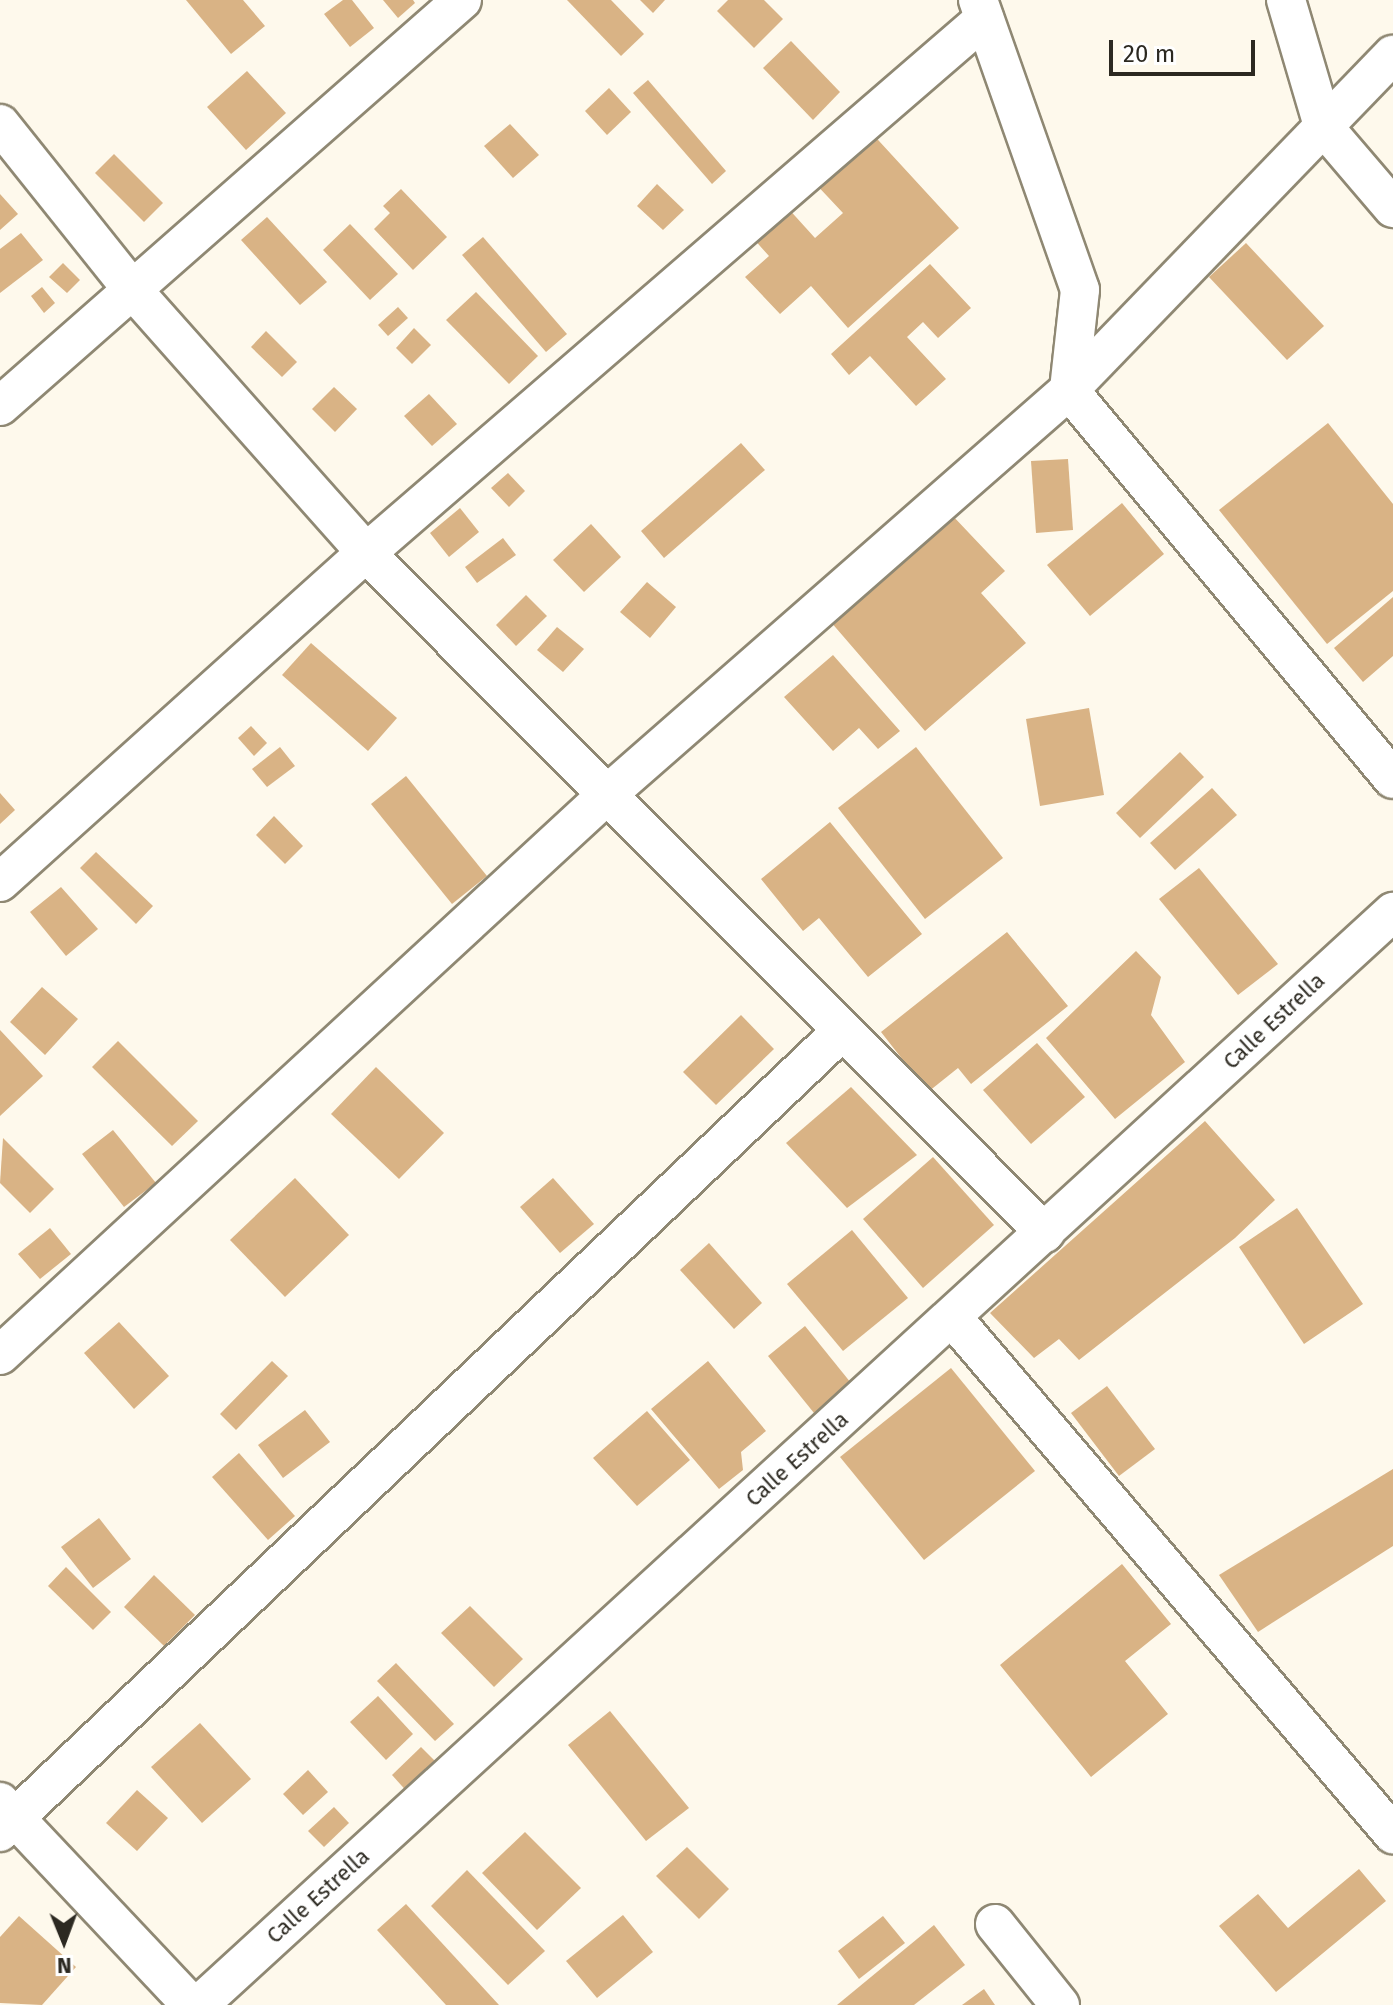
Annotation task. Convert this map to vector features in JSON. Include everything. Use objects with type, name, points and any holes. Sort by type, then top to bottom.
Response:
[{"type":"street","points":[[0,406],[462,0]]},
{"type":"street","points":[[1286,0],[1323,126],[1393,208]]},
{"type":"street","points":[[0,882],[366,553],[981,10],[1080,290],[1069,390],[1393,779]]},
{"type":"street","points":[[0,1355],[610,792],[1069,390],[1393,55]]},
{"type":"street","points":[[0,124],[131,288],[366,553],[610,792],[840,1033],[1045,1233]]},
{"type":"street","name":"Calle Estrella","points":[[199,2005],[1393,912]]},
{"type":"street","points":[[191,2005],[5,1817],[840,1033]]},
{"type":"street","points":[[952,1317],[1393,1834]]},
{"type":"street","points":[[995,1924],[1060,2005]]},
{"type":"building","points":[[186,0],[243,0],[265,26],[231,54]]},
{"type":"building","points":[[343,0],[352,0],[374,28],[350,47],[324,14]]},
{"type":"building","points":[[383,0],[413,0],[415,3],[398,18]]},
{"type":"building","points":[[567,0],[611,0],[644,34],[621,56]]},
{"type":"building","points":[[640,0],[665,0],[653,13]]},
{"type":"building","points":[[728,0],[764,0],[783,19],[754,48],[717,11]]},
{"type":"building","points":[[791,41],[840,92],[813,120],[763,68]]},
{"type":"building","points":[[247,71],[286,113],[246,150],[207,107]]},
{"type":"building","points":[[648,80],[726,171],[712,184],[633,93]]},
{"type":"building","points":[[609,88],[631,112],[607,135],[585,111]]},
{"type":"building","points":[[510,124],[539,155],[513,178],[484,146]]},
{"type":"building","points":[[868,129],[959,228],[848,328],[811,286],[780,314],[745,277],[769,256],[752,237],[786,206],[815,238],[843,213],[812,180]]},
{"type":"building","points":[[114,154],[163,203],[144,222],[95,173]]},
{"type":"building","points":[[657,184],[684,210],[663,230],[637,206]]},
{"type":"building","points":[[401,189],[447,237],[413,270],[374,229],[390,213],[383,206]]},
{"type":"building","points":[[0,194],[18,214],[0,230]]},
{"type":"building","points":[[267,217],[327,282],[300,305],[241,240]]},
{"type":"building","points":[[350,224],[398,274],[370,300],[323,250]]},
{"type":"building","points":[[21,233],[43,260],[0,293],[0,249]]},
{"type":"building","points":[[483,237],[567,334],[546,352],[462,255]]},
{"type":"building","points":[[1246,243],[1324,326],[1287,360],[1209,277]]},
{"type":"building","points":[[63,263],[80,280],[67,293],[49,277]]},
{"type":"building","points":[[930,264],[971,308],[938,338],[923,322],[907,337],[946,379],[916,406],[870,356],[849,375],[831,354]]},
{"type":"building","points":[[42,287],[55,303],[44,313],[31,296]]},
{"type":"building","points":[[476,292],[538,356],[509,384],[446,320]]},
{"type":"building","points":[[398,307],[408,318],[388,336],[378,325]]},
{"type":"building","points":[[414,328],[431,345],[412,364],[396,348]]},
{"type":"building","points":[[266,331],[297,362],[282,377],[251,347]]},
{"type":"building","points":[[334,387],[357,409],[335,432],[312,409]]},
{"type":"building","points":[[429,394],[457,424],[432,446],[404,416]]},
{"type":"building","points":[[1328,423],[1393,504],[1393,591],[1327,644],[1219,510]]},
{"type":"building","points":[[741,443],[765,470],[664,558],[641,531]]},
{"type":"building","points":[[1068,459],[1073,530],[1036,533],[1031,461]]},
{"type":"building","points":[[508,473],[525,491],[509,507],[491,488]]},
{"type":"building","points":[[1122,503],[1164,554],[1090,616],[1047,565]]},
{"type":"building","points":[[460,508],[479,532],[449,557],[430,533]]},
{"type":"building","points":[[951,514],[1005,571],[981,593],[1026,643],[925,731],[830,621]]},
{"type":"building","points":[[591,524],[621,557],[584,592],[553,560]]},
{"type":"building","points":[[503,538],[516,555],[477,583],[465,567]]},
{"type":"building","points":[[647,582],[676,607],[650,638],[620,612]]},
{"type":"building","points":[[526,595],[547,616],[516,646],[496,625]]},
{"type":"building","points":[[1393,597],[1393,656],[1363,682],[1334,648]]},
{"type":"building","points":[[557,627],[584,649],[563,672],[537,650]]},
{"type":"building","points":[[311,643],[397,718],[368,751],[282,675]]},
{"type":"building","points":[[833,655],[900,731],[878,749],[859,728],[833,751],[784,697]]},
{"type":"building","points":[[1089,708],[1104,795],[1040,806],[1026,719]]},
{"type":"building","points":[[251,726],[267,743],[254,756],[238,738]]},
{"type":"building","points":[[280,747],[295,766],[267,787],[252,769]]},
{"type":"building","points":[[916,747],[1003,858],[925,919],[838,808]]},
{"type":"building","points":[[1180,752],[1204,777],[1140,838],[1116,813]]},
{"type":"building","points":[[406,776],[487,876],[452,904],[371,804]]},
{"type":"building","points":[[1212,788],[1237,815],[1175,870],[1150,843]]},
{"type":"building","points":[[0,793],[15,810],[0,824]]},
{"type":"building","points":[[274,816],[303,846],[285,864],[256,835]]},
{"type":"building","points":[[830,822],[922,934],[868,977],[819,918],[803,931],[761,879]]},
{"type":"building","points":[[96,852],[153,906],[136,924],[80,868]]},
{"type":"building","points":[[1199,868],[1278,964],[1238,995],[1159,899]]},
{"type":"building","points":[[61,887],[98,929],[66,956],[30,912]]},
{"type":"building","points":[[1007,932],[1068,1006],[971,1084],[958,1068],[928,1092],[881,1032]]},
{"type":"building","points":[[1136,951],[1161,977],[1151,1015],[1185,1062],[1115,1119],[1046,1038]]},
{"type":"building","points":[[42,987],[78,1019],[45,1055],[10,1022]]},
{"type":"building","points":[[741,1015],[774,1049],[716,1105],[683,1072]]},
{"type":"building","points":[[0,1030],[43,1076],[0,1116]]},
{"type":"building","points":[[118,1041],[198,1121],[172,1146],[92,1067]]},
{"type":"building","points":[[1037,1043],[1085,1097],[1031,1144],[983,1090]]},
{"type":"building","points":[[376,1067],[444,1133],[399,1179],[331,1114]]},
{"type":"building","points":[[851,1087],[917,1155],[847,1208],[786,1143]]},
{"type":"building","points":[[1205,1121],[1275,1200],[1235,1238],[1079,1360],[1059,1339],[1034,1358],[990,1313]]},
{"type":"building","points":[[113,1130],[156,1183],[124,1207],[82,1154]]},
{"type":"building","points":[[3,1138],[54,1189],[30,1213],[0,1183]]},
{"type":"building","points":[[933,1157],[994,1225],[923,1288],[863,1219]]},
{"type":"building","points":[[295,1178],[349,1235],[285,1297],[230,1240]]},
{"type":"building","points":[[553,1178],[594,1224],[560,1253],[520,1207]]},
{"type":"building","points":[[1297,1208],[1363,1304],[1304,1344],[1239,1247]]},
{"type":"building","points":[[50,1228],[71,1254],[40,1279],[18,1254]]},
{"type":"building","points":[[852,1230],[908,1298],[843,1351],[787,1284]]},
{"type":"building","points":[[709,1243],[762,1303],[734,1329],[680,1270]]},
{"type":"building","points":[[119,1322],[169,1376],[134,1409],[84,1353]]},
{"type":"building","points":[[805,1326],[851,1383],[814,1413],[768,1356]]},
{"type":"building","points":[[272,1361],[288,1376],[236,1430],[220,1414]]},
{"type":"building","points":[[708,1361],[766,1431],[741,1452],[743,1470],[719,1489],[651,1409]]},
{"type":"building","points":[[951,1368],[1035,1471],[924,1560],[840,1457]]},
{"type":"building","points":[[1107,1386],[1155,1449],[1119,1476],[1071,1413]]},
{"type":"building","points":[[305,1410],[330,1442],[283,1478],[258,1445]]},
{"type":"building","points":[[647,1411],[690,1460],[637,1506],[593,1458]]},
{"type":"building","points":[[239,1453],[295,1516],[268,1540],[212,1477]]},
{"type":"building","points":[[1393,1469],[1393,1546],[1258,1632],[1219,1575]]},
{"type":"building","points":[[99,1518],[131,1559],[93,1588],[61,1547]]},
{"type":"building","points":[[1122,1564],[1171,1624],[1125,1661],[1168,1714],[1091,1777],[1000,1665]]},
{"type":"building","points":[[66,1567],[111,1612],[93,1630],[48,1586]]},
{"type":"building","points":[[154,1575],[195,1615],[164,1646],[124,1607]]},
{"type":"building","points":[[470,1606],[523,1659],[494,1687],[441,1633]]},
{"type":"building","points":[[396,1663],[454,1724],[435,1741],[377,1681]]},
{"type":"building","points":[[378,1696],[413,1734],[386,1760],[350,1722]]},
{"type":"building","points":[[610,1711],[689,1808],[646,1841],[568,1745]]},
{"type":"building","points":[[200,1723],[251,1779],[202,1823],[151,1767]]},
{"type":"building","points":[[421,1747],[440,1766],[410,1795],[392,1775]]},
{"type":"building","points":[[308,1770],[328,1792],[303,1815],[283,1794]]},
{"type":"building","points":[[137,1790],[168,1818],[137,1851],[106,1823]]},
{"type":"building","points":[[334,1807],[349,1823],[324,1847],[308,1831]]},
{"type":"building","points":[[525,1832],[581,1888],[537,1930],[482,1873]]},
{"type":"building","points":[[687,1847],[729,1889],[699,1919],[656,1876]]},
{"type":"building","points":[[1359,1869],[1386,1901],[1276,1992],[1219,1926],[1258,1894],[1288,1928]]},
{"type":"building","points":[[467,1870],[545,1951],[508,1985],[431,1906]]},
{"type":"building","points":[[406,1904],[499,2005],[446,2005],[377,1930]]},
{"type":"building","points":[[623,1915],[653,1952],[597,1998],[566,1961]]},
{"type":"building","points":[[19,1916],[76,1967],[42,2005],[0,2003],[0,1937]]},
{"type":"building","points":[[883,1916],[905,1943],[859,1979],[838,1951]]},
{"type":"building","points":[[934,1925],[965,1965],[914,2005],[837,2005]]},
{"type":"building","points":[[984,1989],[995,2005],[962,2005]]}]
